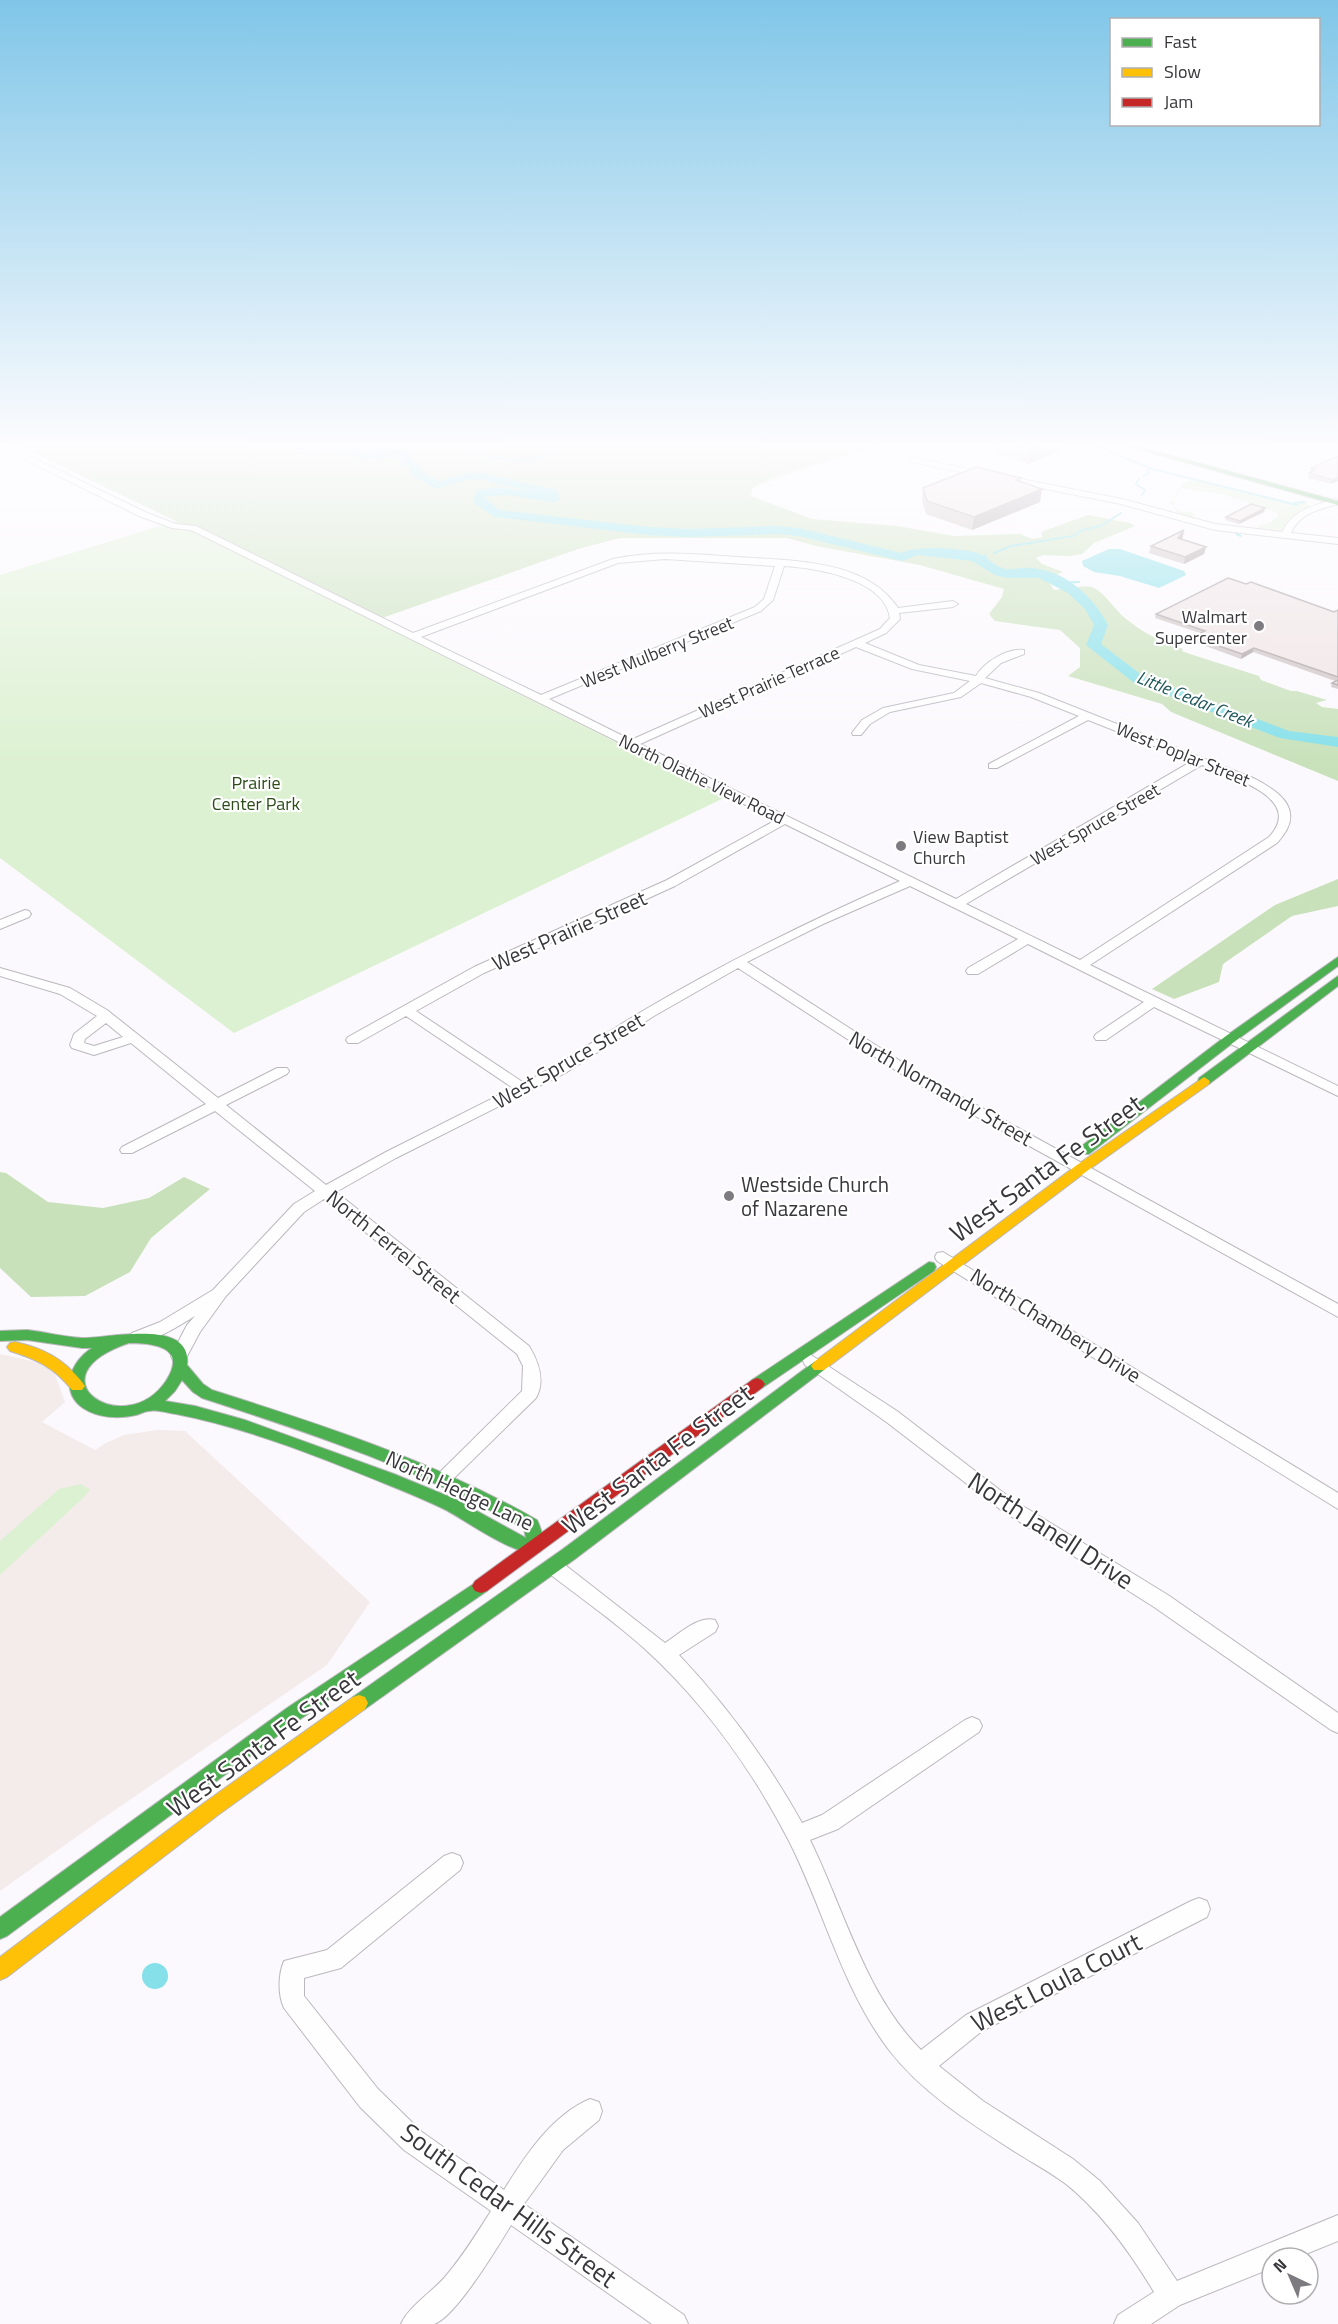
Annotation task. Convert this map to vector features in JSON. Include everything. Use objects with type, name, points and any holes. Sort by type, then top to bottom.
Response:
[{"type":"main road","name":"West Santa Fe Street","points":[[0,1970],[211,1809],[553,1566],[819,1366],[950,1260],[1077,1165],[1230,1039],[1338,961]]},
{"type":"main road","name":"West Santa Fe Street","points":[[1077,1165],[1159,1115],[1338,981]]},
{"type":"main road","name":"West Santa Fe Street","points":[[0,1929],[293,1714],[412,1634],[534,1547],[715,1413],[950,1260]]},
{"type":"main road","points":[[0,1336],[27,1335],[82,1342],[138,1337],[164,1341],[173,1348],[181,1362],[172,1389],[150,1405],[136,1410],[106,1411],[92,1406],[82,1398],[67,1370],[57,1360],[39,1351],[0,1343]]},
{"type":"main road","points":[[77,1386],[78,1375],[83,1364],[105,1346],[119,1340]]},
{"type":"main road","name":"North Hedge Lane","points":[[150,1405],[184,1407],[225,1418],[272,1435],[428,1495],[454,1507],[513,1542],[534,1547],[534,1533],[531,1525],[498,1503],[444,1477],[362,1446],[207,1394],[198,1388],[181,1362]]},
{"type":"main road","points":[[534,1547],[553,1566]]},
{"type":"street","name":"North Olathe View Road","points":[[239,550],[1338,1092]]},
{"type":"street","points":[[411,637],[627,559],[668,556],[819,567],[851,577],[887,599],[895,611],[953,604]]},
{"type":"street","name":"West Mulberry Street","points":[[541,699],[758,609],[768,600],[780,564]]},
{"type":"street","name":"West Prairie Terrace","points":[[631,744],[890,627],[896,619],[895,611]]},
{"type":"street","name":"West Poplar Street","points":[[856,643],[916,667],[1014,688],[1249,780],[1269,792],[1281,804],[1286,813],[1286,822],[1283,831],[1273,840],[1081,965]]},
{"type":"street","points":[[857,733],[866,722],[887,710],[957,695],[979,680],[990,666],[1020,652]]},
{"type":"street","points":[[993,766],[1087,716]]},
{"type":"street","name":"West Spruce Street","points":[[957,904],[1201,761]]},
{"type":"street","name":"West Prairie Street","points":[[353,1040],[489,966],[671,884],[784,820]]},
{"type":"street","name":"West Spruce Street","points":[[181,1362],[193,1329],[220,1293],[299,1208],[391,1155],[562,1069],[683,992],[738,962],[819,921],[910,881]]},
{"type":"street","points":[[0,925],[25,914]]},
{"type":"street","points":[[973,971],[1027,939]]},
{"type":"street","name":"North Normandy Street","points":[[738,962],[917,1078],[1338,1311]]},
{"type":"street","name":"North Ferrel Street","points":[[0,972],[65,991],[84,1000],[523,1350],[532,1365],[530,1393],[444,1477]]},
{"type":"street","points":[[1101,1037],[1154,1001]]},
{"type":"street","points":[[405,1010],[524,1089]]},
{"type":"street","points":[[106,1017],[79,1037],[77,1046],[94,1051],[133,1038]]},
{"type":"street","points":[[127,1150],[282,1071]]},
{"type":"street","name":"North Chambery Drive","points":[[950,1260],[1338,1502]]},
{"type":"street","name":"West Spruce Street","points":[[138,1337],[166,1326],[220,1293]]},
{"type":"street","name":"North Janell Drive","points":[[801,1355],[891,1416],[1007,1505],[1161,1601],[1338,1724]]},
{"type":"street","points":[[553,1566],[664,1654],[690,1681],[753,1761],[797,1835],[869,1995],[899,2043],[921,2066],[997,2126],[1076,2176],[1115,2213],[1146,2253],[1171,2296]]},
{"type":"street","points":[[664,1654],[708,1626]]},
{"type":"street","points":[[797,1835],[830,1822],[972,1726]]},
{"type":"street","name":"South Cedar Hills Street","points":[[452,1863],[333,1960],[292,1969],[292,2000],[369,2098],[413,2141],[675,2324]]},
{"type":"street","name":"West Loula Court","points":[[921,2066],[954,2037],[997,2010],[1199,1909]]},
{"type":"street","points":[[414,2324],[431,2312],[468,2270],[555,2140],[590,2111]]},
{"type":"street","points":[[1127,2324],[1171,2296],[1338,2228]]},
{"type":"shaded area","points":[[0,1354],[37,1362],[54,1372],[65,1402],[42,1422],[95,1450],[124,1435],[157,1430],[185,1431],[370,1602],[327,1665],[0,1891]]},
{"type":"green space","name":"Prairie Center Park","points":[[80,550],[573,550],[373,621],[726,797],[234,1033],[0,858],[0,575]]},
{"type":"green space","points":[[237,550],[574,550],[379,619]]},
{"type":"green space","points":[[840,550],[1086,550],[1082,554],[1069,556],[1043,555],[1036,558],[1042,564],[1063,572],[1047,579],[1054,590],[1091,587],[1104,596],[1132,623],[1152,636],[1183,649],[1182,651],[1259,676],[1261,680],[1291,691],[1327,700],[1316,703],[1322,707],[1338,709],[1338,781],[1171,712],[1162,704],[1068,676],[1080,667],[1080,648],[1060,630],[995,621],[989,614],[1002,597],[1004,589],[920,565]]},
{"type":"green space","points":[[1338,879],[1338,906],[1292,916],[1223,964],[1219,982],[1174,999],[1152,989],[1275,905]]},
{"type":"green space","points":[[0,1172],[6,1173],[48,1202],[103,1208],[149,1198],[184,1177],[210,1189],[151,1238],[130,1272],[85,1296],[31,1297],[0,1268]]},
{"type":"green space","points":[[81,1484],[90,1490],[0,1575],[0,1541],[59,1489]]},
{"type":"water","points":[[1106,550],[1124,550],[1184,571],[1186,575],[1159,588],[1120,576],[1094,572],[1083,566],[1082,561]]},
{"type":"water","points":[[155,1963],[164,1967],[168,1976],[164,1985],[155,1989],[146,1985],[142,1976],[146,1967]]},
{"type":"building","points":[[1165,550],[1199,550],[1185,557]]},
{"type":"building","name":"Walmart Supercenter","points":[[1228,578],[1246,584],[1251,582],[1334,612],[1338,610],[1338,677],[1254,648],[1242,654],[1193,637],[1205,631],[1156,614]]},
{"type":"waterway","name":"Little Cedar Creek","points":[[875,550],[902,557],[916,551],[976,557],[999,572],[1011,574],[1032,572],[1053,578],[1073,590],[1096,615],[1101,625],[1093,645],[1138,679],[1286,735],[1338,742]]},
{"type":"waterway","points":[[994,553],[1000,550]]},
{"type":"waterway","name":"Little Cedar Creek","points":[[976,557],[986,556]]},
{"type":"waterway","points":[[1060,583],[1079,582]]},
{"type":"traffic: fast","points":[[1084,1151],[1230,1039],[1338,961]]},
{"type":"traffic: fast","points":[[1204,1081],[1338,980]]},
{"type":"traffic: fast","points":[[757,1384],[929,1267]]},
{"type":"traffic: fast","points":[[0,1336],[27,1335],[82,1343],[113,1341]]},
{"type":"traffic: fast","points":[[129,1338],[157,1339],[174,1346],[180,1358],[179,1372],[170,1387],[156,1400],[137,1409],[117,1412],[95,1407],[80,1394],[77,1377],[80,1368],[93,1354],[111,1344],[129,1338]]},
{"type":"traffic: fast","points":[[359,1703],[569,1554],[819,1366]]},
{"type":"traffic: fast","points":[[182,1369],[198,1388],[207,1394],[373,1449],[454,1483],[531,1525],[534,1533],[534,1547]]},
{"type":"traffic: fast","points":[[150,1405],[195,1412],[239,1424],[388,1478],[449,1504],[511,1539],[534,1547]]},
{"type":"traffic: fast","points":[[0,1929],[293,1714],[481,1586]]},
{"type":"traffic: slow","points":[[819,1366],[1082,1168],[1204,1081]]},
{"type":"traffic: slow","points":[[15,1347],[34,1352],[50,1360],[77,1386]]},
{"type":"traffic: slow","points":[[0,1970],[211,1809],[359,1703]]},
{"type":"traffic: jam","points":[[481,1586],[757,1384]]},
{"type":"place","name":"Walmart Supercenter","points":[[1259,626]]},
{"type":"place","name":"View Baptist Church","points":[[901,846]]},
{"type":"place","name":"Westside Church of Nazarene","points":[[729,1196]]}]
